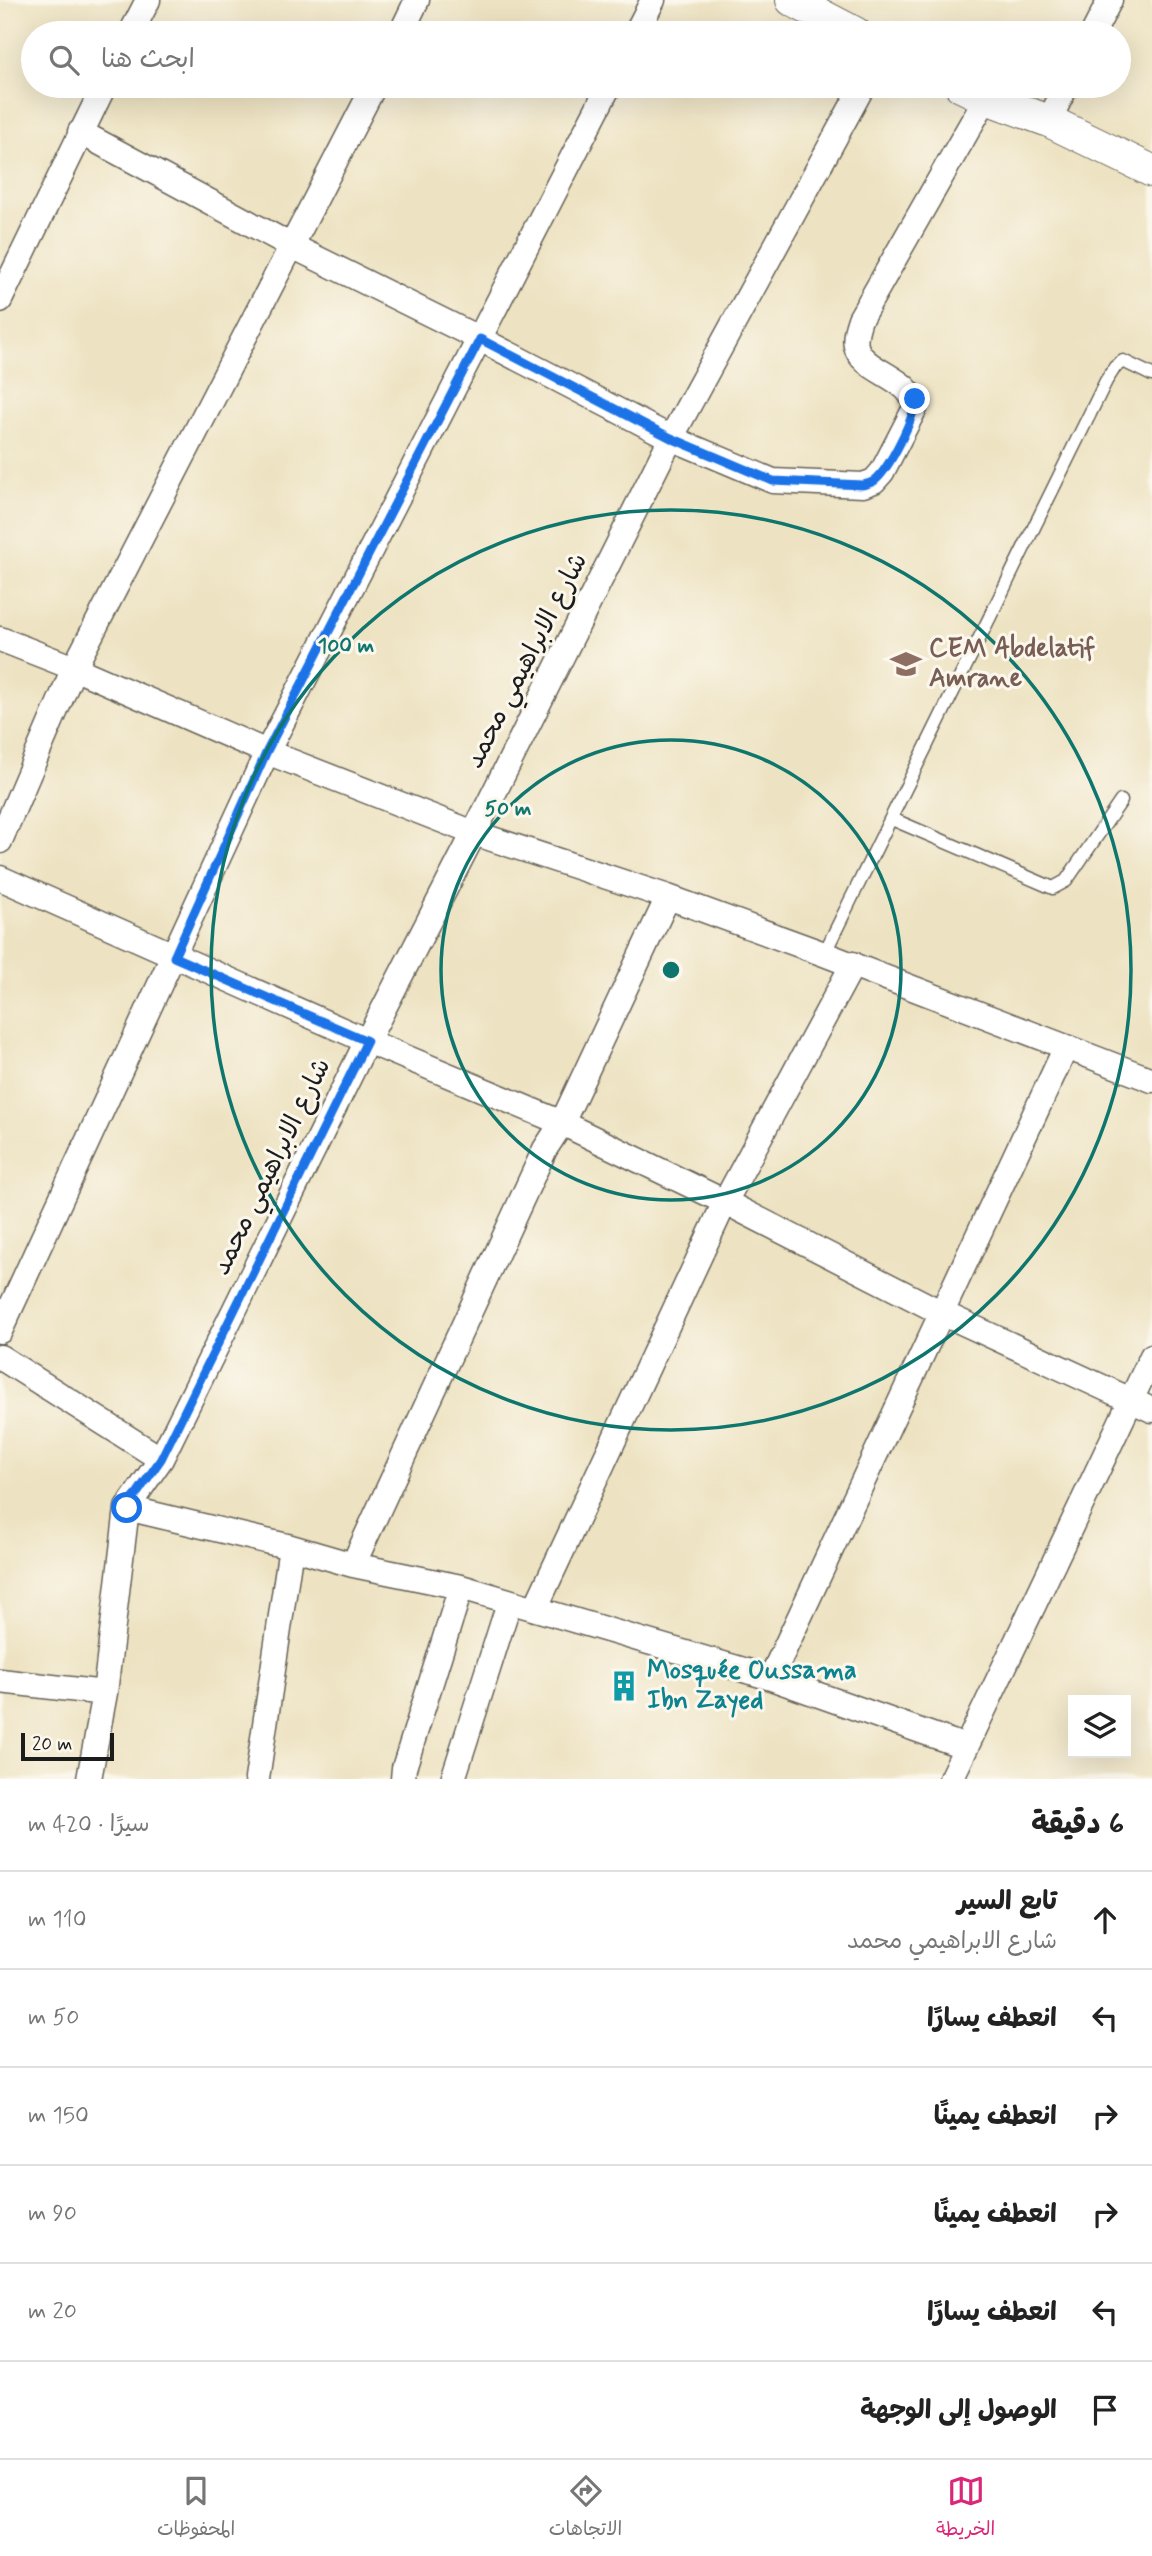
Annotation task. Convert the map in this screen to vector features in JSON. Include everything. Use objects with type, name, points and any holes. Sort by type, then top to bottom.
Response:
[{"type":"street","points":[[137,21],[148,0]]},
{"type":"street","points":[[407,21],[418,0]]},
{"type":"street","points":[[642,21],[653,0]]},
{"type":"street","points":[[792,0],[832,21]]},
{"type":"street","points":[[1099,21],[1110,0]]},
{"type":"street","points":[[0,300],[98,98]]},
{"type":"street","points":[[0,841],[74,668],[368,98]]},
{"type":"street","points":[[0,1331],[267,751],[604,98]]},
{"type":"street","name":"شارع الابراهيمي محمد","points":[[89,1779],[105,1693],[127,1508],[161,1459],[367,1041],[671,438],[856,98]]},
{"type":"street","points":[[80,132],[292,246],[671,438],[773,481],[863,485],[874,481],[882,472],[911,419],[915,399],[909,391],[865,359],[856,349],[858,327],[970,98]]},
{"type":"street","points":[[989,98],[1049,121],[1152,171]]},
{"type":"street","points":[[1049,121],[1060,98]]},
{"type":"street","points":[[0,639],[267,751],[474,833],[668,897],[853,964],[1152,1080]]},
{"type":"street","points":[[0,878],[174,957],[562,1123],[725,1202],[942,1313],[1142,1405]]},
{"type":"street","points":[[353,1565],[545,1149],[562,1123],[668,897]]},
{"type":"street","points":[[535,1609],[725,1202],[853,964]]},
{"type":"street","points":[[771,1678],[1066,1046]]},
{"type":"street","points":[[951,1779],[1142,1405],[1152,1356]]},
{"type":"street","points":[[0,1357],[161,1459]]},
{"type":"street","points":[[127,1508],[291,1547],[353,1565],[461,1587],[771,1678],[966,1747]]},
{"type":"street","points":[[257,1779],[291,1547]]},
{"type":"street","points":[[403,1779],[404,1768],[461,1587]]},
{"type":"street","points":[[453,1779],[509,1603]]},
{"type":"street","points":[[0,1681],[105,1693]]},
{"type":"lane","points":[[824,954],[1106,381],[1115,367],[1123,362],[1152,375]]},
{"type":"lane","points":[[892,820],[1053,888],[1066,881],[1121,801]]},
{"type":"place","name":"CEM Abdelatif Amrane","points":[[906,664]]},
{"type":"place","name":"Mosquée Oussama Ibn Zayed","points":[[624,1686]]},
{"type":"route","points":[[127,1508],[161,1459],[367,1041],[174,957],[267,751],[480,339],[671,438],[773,481],[863,485],[874,481],[882,472],[911,419],[915,399]]}]
